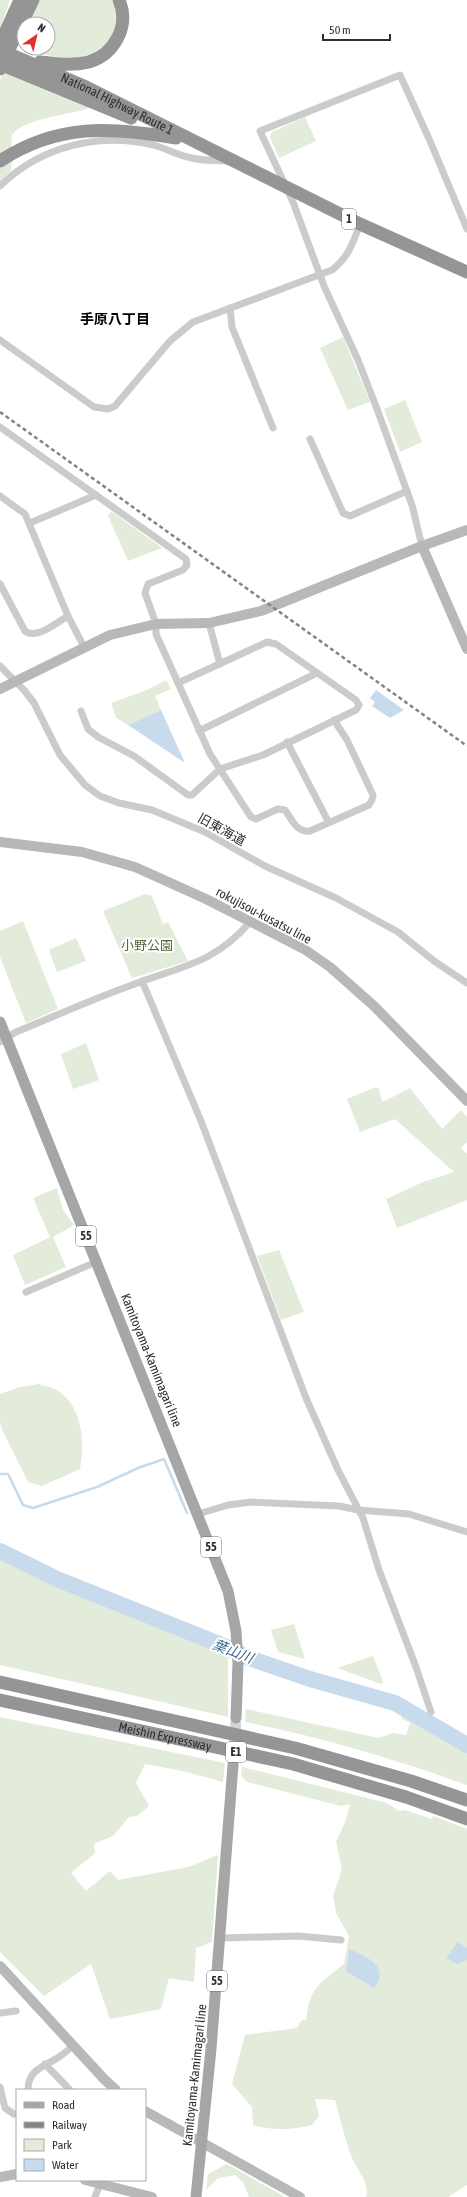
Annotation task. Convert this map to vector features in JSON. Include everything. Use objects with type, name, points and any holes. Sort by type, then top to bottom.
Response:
[{"type":"highway","points":[[0,69],[5,46],[19,7],[30,0]]},
{"type":"highway","points":[[19,7],[34,0]]},
{"type":"highway","points":[[5,46],[53,64],[80,63],[95,59],[108,51],[120,35],[123,15],[119,0]]},
{"type":"highway","name":"National Highway Route 1","points":[[5,46],[285,188],[360,224],[467,272]]},
{"type":"highway","name":"National Highway Route 1","points":[[0,64],[81,96],[232,161]]},
{"type":"highway","points":[[0,160],[42,140],[81,130],[121,130],[176,138]]},
{"type":"highway","name":"Meishin Expressway","points":[[0,1682],[295,1748],[404,1779],[467,1800]]},
{"type":"highway","name":"Meishin Expressway","points":[[0,1700],[293,1764],[351,1780],[467,1819]]},
{"type":"highway","points":[[0,1706],[176,1739]]},
{"type":"main road","name":"Kamitoyama-Kamimagari line","points":[[0,1022],[4,1040],[96,1262],[228,1591],[236,1631],[238,1664],[236,1718]]},
{"type":"main road","name":"Kamitoyama-Kamimagari line","points":[[196,2197],[220,1938],[233,1765]]},
{"type":"street","points":[[467,229],[430,141],[400,76],[260,131],[285,188],[293,202],[324,286],[377,409],[407,492],[422,546],[467,649]]},
{"type":"street","points":[[0,186],[18,170],[45,155],[74,143],[103,140],[154,145],[192,158],[232,161]]},
{"type":"street","points":[[0,340],[94,406],[108,409],[120,402],[178,332],[193,322],[332,270],[343,261],[348,253],[360,224]]},
{"type":"street","points":[[230,308],[232,327],[273,428]]},
{"type":"street","points":[[0,427],[186,559],[187,565],[183,570],[148,584],[145,593],[156,624],[156,634],[199,731],[220,769],[251,816],[256,820],[278,809],[285,810],[299,830],[303,832],[310,831],[328,821],[369,805],[373,795],[347,740],[334,720]]},
{"type":"street","points":[[310,439],[343,513],[350,516],[407,492]]},
{"type":"street","points":[[30,523],[96,495]]},
{"type":"street","points":[[0,496],[25,514],[68,616],[84,647]]},
{"type":"street","points":[[0,689],[110,635],[156,624],[209,623],[261,611],[422,546],[467,530]]},
{"type":"street","points":[[0,584],[25,631],[29,634],[35,634],[68,616]]},
{"type":"street","points":[[209,623],[220,664]]},
{"type":"street","points":[[80,711],[88,729],[98,737],[134,756],[188,795],[192,795],[198,792],[220,769],[263,755],[287,742],[356,710],[359,705],[356,700],[317,672],[276,644],[267,642],[178,683]]},
{"type":"street","name":"旧東海道","points":[[0,666],[34,703],[69,768],[85,785],[95,792],[119,803],[152,810],[193,826],[265,866],[336,898],[398,932],[434,961],[467,983]]},
{"type":"street","points":[[199,731],[317,672]]},
{"type":"street","points":[[287,742],[328,821]]},
{"type":"street","name":"rokujisou-kusatsu line","points":[[0,842],[82,852],[136,866],[304,949],[330,967],[374,1006],[467,1101]]},
{"type":"street","points":[[4,1040],[16,1032],[142,981],[205,960],[230,943],[250,922]]},
{"type":"street","points":[[142,981],[201,1121],[301,1386],[358,1510],[414,1661],[431,1712]]},
{"type":"street","points":[[26,1292],[96,1262]]},
{"type":"street","points":[[198,1514],[228,1505],[251,1502],[338,1506],[358,1510],[409,1514],[467,1532]]},
{"type":"street","points":[[220,1938],[298,1936],[341,1940]]},
{"type":"street","points":[[0,1966],[115,2089]]},
{"type":"street","points":[[0,2013],[16,2011]]},
{"type":"street","points":[[28,2089],[29,2080],[33,2073],[45,2064],[59,2058],[74,2045]]},
{"type":"street","points":[[45,2064],[69,2089]]},
{"type":"street","points":[[0,2087],[5,2108],[16,2114]]},
{"type":"street","points":[[146,2112],[300,2197]]},
{"type":"street","points":[[0,2177],[16,2174]]},
{"type":"street","points":[[89,2181],[151,2197]]},
{"type":"street","points":[[95,2197],[100,2184]]},
{"type":"green space","points":[[0,0],[10,0],[0,29]]},
{"type":"green space","points":[[38,0],[112,0],[116,10],[117,20],[115,30],[103,47],[85,57],[74,59],[51,56],[56,56],[56,16],[29,16]]},
{"type":"green space","points":[[4,71],[90,106],[87,109],[36,121],[18,129],[12,135],[11,147],[0,154],[0,80]]},
{"type":"green space","points":[[305,117],[316,141],[279,158],[270,137],[272,132]]},
{"type":"green space","points":[[12,159],[11,171],[0,181],[0,166]]},
{"type":"green space","points":[[343,337],[370,402],[348,410],[320,348]]},
{"type":"green space","points":[[405,400],[422,442],[400,452],[384,409]]},
{"type":"green space","points":[[111,511],[162,548],[128,561],[108,516]]},
{"type":"green space","points":[[166,680],[171,689],[155,696],[161,710],[128,725],[116,718],[111,703],[147,690]]},
{"type":"green space","name":"小野公園","points":[[145,894],[152,896],[163,924],[168,922],[188,961],[132,978],[103,911]]},
{"type":"green space","points":[[23,921],[58,1009],[26,1023],[0,957],[0,931]]},
{"type":"green space","points":[[76,938],[86,961],[57,972],[49,950]]},
{"type":"green space","points":[[86,1043],[99,1080],[73,1089],[61,1054]]},
{"type":"green space","points":[[376,1087],[379,1089],[382,1101],[385,1101],[410,1088],[442,1129],[461,1110],[467,1117],[467,1142],[461,1148],[467,1154],[467,1200],[397,1228],[386,1199],[423,1182],[454,1172],[395,1119],[360,1132],[347,1099]]},
{"type":"green space","points":[[57,1188],[63,1210],[74,1225],[53,1237],[66,1267],[25,1285],[13,1255],[50,1237],[33,1198]]},
{"type":"green space","points":[[279,1250],[304,1312],[281,1320],[257,1256]]},
{"type":"green space","points":[[39,1384],[53,1388],[66,1397],[77,1415],[82,1437],[82,1459],[80,1469],[42,1486],[28,1482],[0,1423],[0,1394],[20,1387]]},
{"type":"green space","points":[[0,1557],[51,1584],[228,1653],[228,1717],[0,1665]]},
{"type":"green space","points":[[294,1624],[305,1659],[278,1652],[271,1630]]},
{"type":"green space","points":[[373,1656],[383,1682],[381,1684],[337,1668]]},
{"type":"green space","points":[[246,1709],[378,1738],[393,1733],[406,1735],[410,1723],[401,1718],[404,1711],[467,1749],[467,1785],[357,1749],[245,1722]]},
{"type":"green space","points":[[0,1717],[225,1763],[223,1782],[183,1771],[145,1764],[136,1783],[149,1806],[137,1816],[129,1817],[113,1836],[94,1844],[95,1853],[71,1873],[86,1891],[110,1871],[118,1880],[188,1867],[218,1855],[212,1942],[196,1948],[194,1982],[169,1978],[161,2009],[110,2019],[91,1964],[44,1996],[0,1952]]},
{"type":"green space","points":[[242,1767],[387,1803],[399,1811],[405,1810],[432,1819],[433,1816],[467,1829],[467,2185],[448,2197],[366,2197],[367,2192],[365,2182],[350,2153],[335,2100],[315,2099],[319,2116],[312,2125],[290,2129],[268,2128],[253,2125],[252,2107],[232,2084],[245,2035],[297,2028],[302,2020],[306,2020],[310,2000],[317,1987],[344,1964],[349,1936],[336,1913],[333,1896],[342,1869],[336,1842],[346,1820],[350,1804],[341,1806],[247,1782],[241,1776]]},
{"type":"green space","points":[[227,2164],[285,2197],[249,2197],[243,2182],[235,2175],[218,2178],[206,2190],[208,2174]]},
{"type":"water","points":[[376,690],[404,710],[390,718],[372,706],[375,702],[370,698]]},
{"type":"water","points":[[161,710],[185,763],[128,725]]},
{"type":"water","points":[[458,1942],[467,1948],[467,1960],[457,1964],[446,1958]]},
{"type":"water","points":[[349,1949],[369,1959],[378,1968],[380,1974],[379,1981],[374,1988],[346,1971]]},
{"type":"waterway","points":[[0,1474],[8,1474],[23,1505],[33,1508],[97,1487],[138,1468],[164,1459],[187,1513]]},
{"type":"waterway","name":"葉山川","points":[[0,1551],[57,1579],[224,1646],[249,1658],[310,1679],[395,1703],[467,1745]]},
{"type":"tunnel","points":[[233,1765],[236,1718]]},
{"type":"railway","points":[[0,412],[467,746]]},
{"type":"district","name":"手原八丁目","points":[[115,319]]}]
